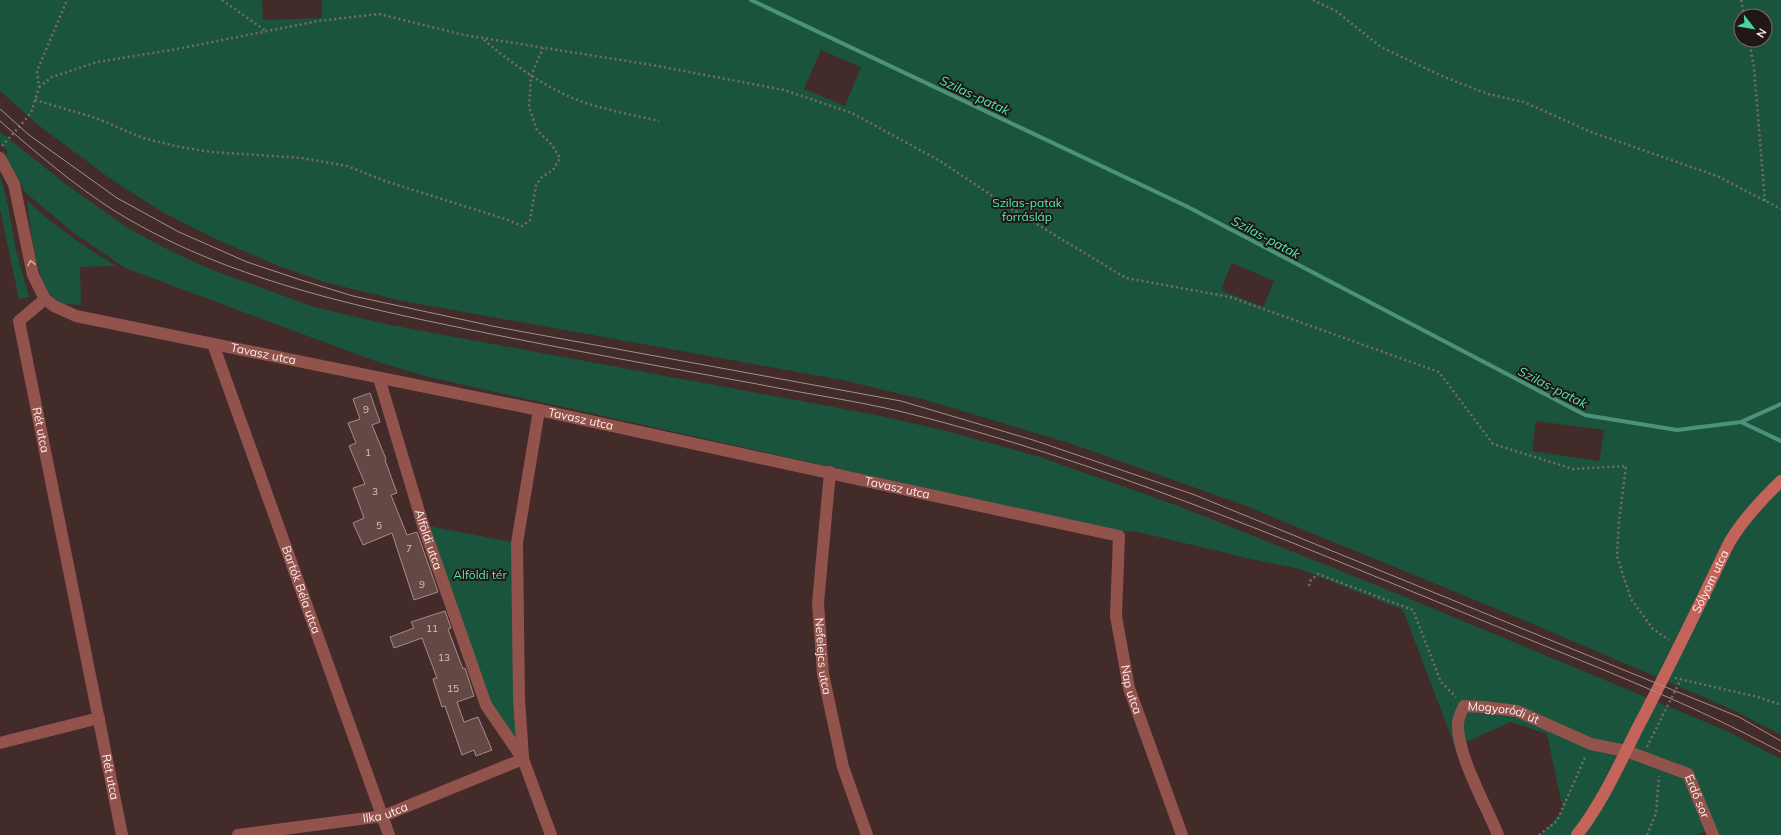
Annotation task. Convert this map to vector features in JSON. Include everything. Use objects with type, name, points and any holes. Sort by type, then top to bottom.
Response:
[{"type":"street","points":[[0,158],[14,184],[34,275],[45,299]]},
{"type":"street","name":"Tavasz utca","points":[[45,299],[54,306],[76,316],[539,410],[1119,536]]},
{"type":"street","name":"Rét utca","points":[[45,299],[19,321],[100,718],[122,835]]},
{"type":"street","name":"Bartók Béla utca","points":[[213,344],[389,835]]},
{"type":"street","name":"Alföldi utca","points":[[379,378],[423,525],[486,705],[523,759],[551,835]]},
{"type":"street","name":"Alföldi utca","points":[[523,759],[519,698],[517,543],[539,410]]},
{"type":"street","name":"Nefelejcs utca","points":[[830,472],[818,603],[822,668],[843,767],[867,835]]},
{"type":"street","name":"Sólyom utca","points":[[1626,751],[1679,648],[1729,543],[1739,527],[1760,500],[1781,480]]},
{"type":"street","name":"Nap utca","points":[[1119,536],[1116,616],[1129,688],[1182,835]]},
{"type":"street","name":"Mogyoródi út","points":[[1498,835],[1476,785],[1460,740],[1458,722],[1464,706],[1517,711],[1591,744],[1626,751]]},
{"type":"street","points":[[0,743],[100,718]]},
{"type":"street","points":[[1577,835],[1591,816],[1626,751]]},
{"type":"street","name":"Erdő sor","points":[[1626,751],[1688,774],[1713,835]]},
{"type":"street","name":"Ilka utca","points":[[238,835],[383,816],[523,759]]},
{"type":"path","points":[[0,148],[27,118],[39,87],[37,70],[67,0]]},
{"type":"path","points":[[222,0],[267,31]]},
{"type":"path","points":[[1313,0],[1336,11],[1381,47],[1444,77],[1488,94],[1524,102],[1591,132],[1705,171],[1781,209]]},
{"type":"path","points":[[39,87],[52,77],[97,62],[177,49],[318,21],[379,14],[464,35],[652,66],[784,90],[852,113],[940,161],[1014,211],[1126,278],[1230,297],[1438,372],[1492,444],[1573,469],[1626,466],[1619,522],[1617,556],[1631,599],[1653,629],[1679,648]]},
{"type":"path","points":[[483,38],[508,60],[531,76],[571,97],[602,108],[659,121]]},
{"type":"path","points":[[35,100],[96,118],[143,138],[180,147],[212,152],[302,158],[347,166],[385,181],[497,216],[522,226],[530,220],[536,185],[542,177],[553,170],[560,158],[552,145],[537,130],[529,107],[531,76],[543,48]]},
{"type":"path","points":[[1750,48],[1754,68],[1765,202]]},
{"type":"path","points":[[1309,586],[1310,581],[1318,574],[1413,610],[1441,682],[1464,706]]},
{"type":"path","points":[[1665,675],[1758,698],[1781,706]]},
{"type":"path","points":[[1642,757],[1681,679]]},
{"type":"path","points":[[1539,835],[1557,821],[1591,744]]},
{"type":"path","points":[[1647,835],[1656,813],[1660,787],[1659,763]]},
{"type":"green space","name":"Szilas-patak forrásláp","points":[[0,0],[262,0],[263,20],[322,18],[322,0],[1781,0],[1781,735],[1731,709],[1514,616],[1241,504],[1069,443],[922,399],[842,380],[398,300],[324,282],[279,266],[222,242],[164,213],[112,180],[37,124],[0,91]],"holes":[[[821,50],[861,67],[845,106],[804,89]],[[1232,263],[1274,281],[1263,307],[1221,290]],[[1536,421],[1604,430],[1599,461],[1532,451]]]},
{"type":"green space","points":[[0,132],[67,185],[131,230],[210,269],[311,306],[385,324],[876,415],[946,431],[1037,456],[1181,507],[1398,594],[1727,731],[1781,759],[1781,835],[1715,835],[1712,829],[1697,835],[1541,835],[1563,810],[1547,734],[1511,722],[1455,747],[1403,610],[1300,569],[1138,532],[1112,530],[429,377],[375,361],[125,268],[74,233],[26,193],[6,159],[7,150],[0,143]]},
{"type":"green space","points":[[0,176],[8,205],[16,250],[29,297],[19,299],[0,209]]},
{"type":"green space","points":[[27,200],[58,227],[116,266],[80,267],[81,305],[68,304],[58,301],[48,291],[38,267]]},
{"type":"green space","name":"Alföldi tér","points":[[423,525],[517,543],[523,759],[486,705]]},
{"type":"building","points":[[370,393],[380,422],[372,425],[386,459],[385,460],[397,493],[391,495],[407,535],[417,532],[438,592],[414,600],[392,533],[363,545],[353,523],[364,518],[353,488],[365,484],[349,446],[356,443],[348,423],[360,419],[353,399]]},
{"type":"building","points":[[445,611],[451,628],[448,629],[463,669],[465,668],[474,696],[457,702],[464,722],[478,717],[492,750],[476,756],[474,750],[462,755],[445,706],[442,707],[433,679],[437,678],[422,638],[394,648],[390,637],[414,628],[411,622]]},
{"type":"waterway","name":"Szilas-patak","points":[[751,0],[1188,207],[1585,415],[1677,430],[1741,422],[1781,404]]},
{"type":"waterway","points":[[1741,422],[1781,441]]},
{"type":"tram line","points":[[0,109],[29,135],[117,198],[179,232],[247,262],[353,296],[497,327],[901,401],[1033,440],[1195,495],[1739,717],[1781,741]]},
{"type":"tram line","points":[[0,121],[55,168],[113,210],[149,231],[187,249],[265,279],[387,312],[551,346],[851,401],[907,413],[978,432],[1047,453],[1117,476],[1185,501],[1580,660],[1661,694],[1781,752]]}]
